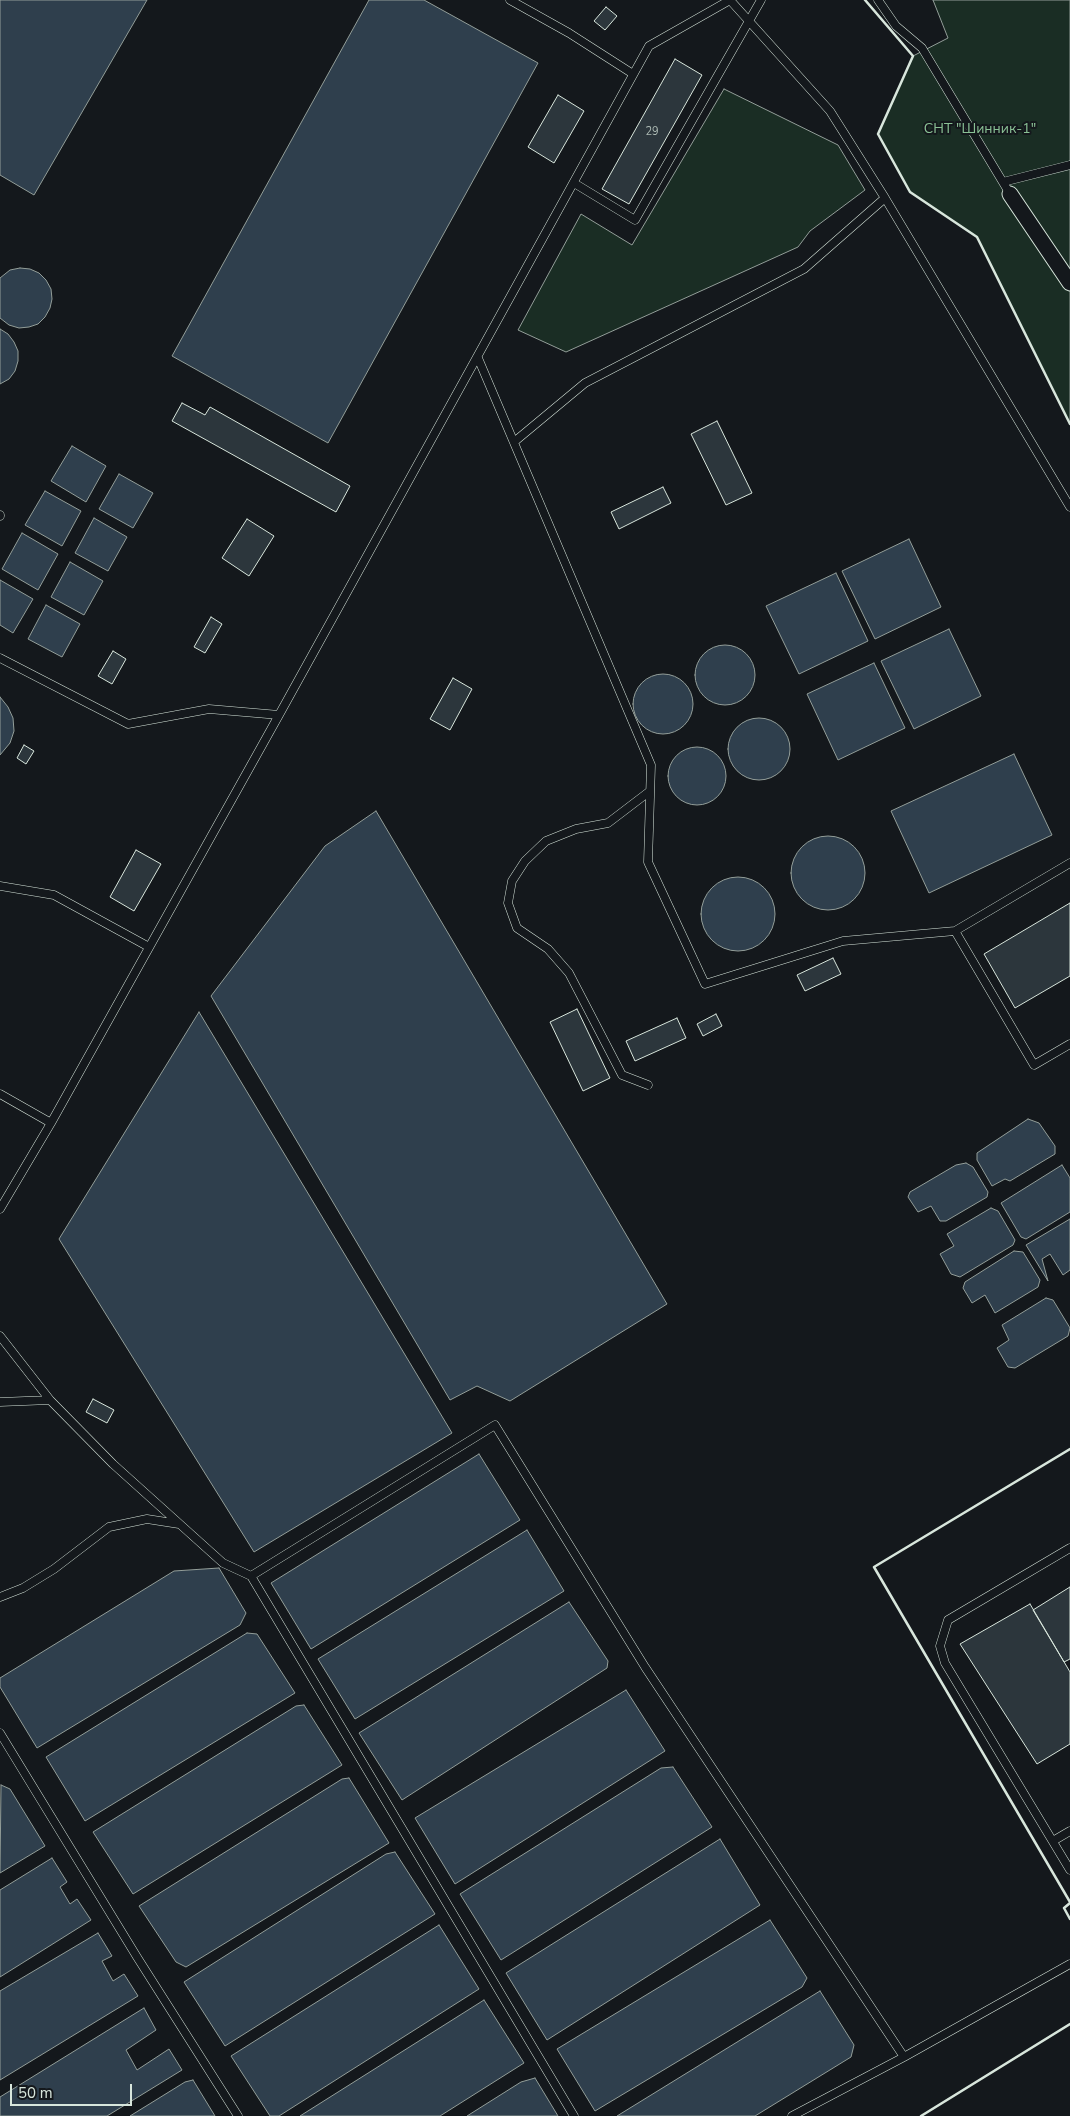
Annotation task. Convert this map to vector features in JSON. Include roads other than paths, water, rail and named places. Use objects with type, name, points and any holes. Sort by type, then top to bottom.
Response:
[{"type":"street","points":[[1007,188],[1070,284]]},
{"type":"lane","points":[[510,0],[569,33],[634,74]]},
{"type":"lane","points":[[0,1209],[51,1123],[280,715],[648,46],[730,0],[830,111],[885,198],[1070,507]]},
{"type":"lane","points":[[574,183],[635,220],[761,0]]},
{"type":"lane","points":[[878,0],[896,26],[922,48],[1007,188],[1070,165]]},
{"type":"lane","points":[[514,442],[585,383],[804,269],[885,198]]},
{"type":"lane","points":[[478,358],[651,765],[648,862],[705,984],[843,941],[955,931],[1070,863]]},
{"type":"lane","points":[[0,658],[128,724],[209,709],[280,715]]},
{"type":"lane","points":[[648,1085],[622,1075],[569,973],[548,949],[517,928],[508,903],[512,881],[525,861],[546,841],[576,829],[608,823],[650,791]]},
{"type":"lane","points":[[0,886],[54,896],[150,947]]},
{"type":"lane","points":[[955,931],[1034,1065],[1070,1044]]},
{"type":"lane","points":[[0,1094],[51,1123]]},
{"type":"lane","points":[[0,1336],[50,1400],[113,1464],[223,1564],[251,1576],[574,2116]]},
{"type":"lane","points":[[0,1402],[50,1400]]},
{"type":"lane","points":[[251,1576],[495,1425],[645,1667],[904,2056]]},
{"type":"lane","points":[[0,1597],[23,1588],[54,1569],[110,1527],[147,1519],[179,1524]]},
{"type":"lane","points":[[1070,1548],[948,1620],[940,1646],[945,1663],[1070,1870]]},
{"type":"lane","points":[[0,1733],[238,2116]]},
{"type":"lane","points":[[1053,1841],[1070,1831]]},
{"type":"lane","points":[[792,2116],[1070,1964]]},
{"type":"water","points":[[0,0],[147,0],[34,195],[0,175]]},
{"type":"water","points":[[369,0],[424,0],[538,63],[328,443],[172,356]]},
{"type":"water","points":[[30,269],[39,273],[51,289],[52,299],[45,317],[38,324],[19,328],[9,325],[0,318],[0,278],[10,270]]},
{"type":"water","points":[[0,329],[8,334],[14,342],[18,351],[18,361],[15,371],[9,379],[0,384]]},
{"type":"water","points":[[72,446],[106,466],[86,502],[51,481]]},
{"type":"water","points":[[119,474],[153,493],[133,528],[99,509]]},
{"type":"water","points":[[45,491],[81,511],[62,546],[25,525]]},
{"type":"water","points":[[94,518],[127,537],[108,571],[75,553]]},
{"type":"water","points":[[22,533],[58,554],[38,590],[2,569]]},
{"type":"water","points":[[909,539],[941,607],[875,639],[842,571]]},
{"type":"water","points":[[70,562],[103,581],[84,615],[51,597]]},
{"type":"water","points":[[836,573],[868,641],[799,674],[766,606]]},
{"type":"water","points":[[0,580],[33,599],[13,633],[0,625]]},
{"type":"water","points":[[46,605],[80,624],[62,657],[28,639]]},
{"type":"water","points":[[949,629],[981,696],[914,729],[881,661]]},
{"type":"water","points":[[725,645],[742,650],[750,658],[755,675],[750,692],[742,700],[725,705],[708,700],[700,692],[695,675],[700,658],[708,650]]},
{"type":"water","points":[[874,663],[905,728],[838,760],[807,694]]},
{"type":"water","points":[[663,674],[680,679],[688,687],[693,704],[688,721],[680,729],[663,734],[646,729],[638,721],[633,704],[638,687],[646,679]]},
{"type":"water","points":[[0,697],[8,707],[13,718],[14,731],[10,743],[0,755]]},
{"type":"water","points":[[759,718],[771,721],[781,727],[787,737],[790,749],[787,761],[781,771],[771,777],[759,780],[747,777],[737,771],[731,761],[728,749],[731,737],[737,727],[747,721]]},
{"type":"water","points":[[691,747],[703,747],[718,755],[726,770],[726,782],[718,797],[703,805],[691,805],[676,797],[668,782],[668,770],[676,755]]},
{"type":"water","points":[[1014,754],[1052,835],[929,893],[891,811]]},
{"type":"water","points":[[376,811],[667,1304],[510,1401],[477,1386],[450,1400],[211,996],[325,846]]},
{"type":"water","points":[[828,836],[849,842],[859,852],[865,873],[859,894],[849,904],[828,910],[807,904],[797,894],[791,873],[797,852],[807,842]]},
{"type":"water","points":[[738,877],[759,883],[769,893],[775,914],[769,935],[759,945],[738,951],[717,945],[707,935],[701,914],[707,893],[717,883]]},
{"type":"water","points":[[199,1012],[452,1433],[254,1552],[59,1239]]},
{"type":"water","points":[[1028,1119],[1039,1123],[1055,1146],[1055,1154],[1010,1181],[1005,1179],[992,1186],[977,1160],[977,1153]]},
{"type":"water","points":[[966,1163],[973,1167],[988,1192],[987,1197],[946,1221],[940,1221],[931,1206],[918,1212],[908,1197],[910,1192],[956,1165]]},
{"type":"water","points":[[1062,1165],[1070,1178],[1070,1212],[1026,1239],[1021,1237],[1001,1203]]},
{"type":"water","points":[[991,1208],[998,1211],[1015,1240],[1013,1245],[960,1277],[951,1274],[940,1254],[954,1246],[947,1234]]},
{"type":"water","points":[[1070,1219],[1070,1270],[1063,1275],[1050,1254],[1042,1259],[1048,1281],[1026,1245]]},
{"type":"water","points":[[1014,1251],[1023,1252],[1040,1280],[1038,1287],[995,1313],[985,1295],[972,1303],[963,1288],[965,1282]]},
{"type":"water","points":[[1046,1298],[1053,1300],[1070,1328],[1068,1336],[1015,1368],[1008,1367],[997,1348],[1009,1340],[1002,1325]]},
{"type":"water","points":[[479,1454],[520,1520],[311,1649],[271,1583]]},
{"type":"water","points":[[527,1530],[564,1591],[355,1719],[318,1659]]},
{"type":"water","points":[[219,1568],[246,1613],[240,1625],[37,1748],[0,1687],[0,1678],[174,1571]]},
{"type":"water","points":[[569,1602],[608,1661],[607,1668],[402,1800],[359,1733]]},
{"type":"water","points":[[247,1633],[257,1634],[295,1693],[85,1821],[46,1757]]},
{"type":"water","points":[[626,1690],[665,1751],[455,1884],[415,1818]]},
{"type":"water","points":[[304,1705],[342,1765],[133,1894],[93,1832],[296,1706]]},
{"type":"water","points":[[673,1767],[712,1827],[501,1960],[460,1894],[661,1768]]},
{"type":"water","points":[[349,1778],[389,1843],[186,1967],[176,1962],[139,1906],[342,1779]]},
{"type":"water","points":[[1,1785],[10,1789],[45,1846],[0,1873]]},
{"type":"water","points":[[720,1839],[760,1905],[547,2040],[506,1973]]},
{"type":"water","points":[[395,1852],[435,1914],[225,2046],[184,1982],[386,1854]]},
{"type":"water","points":[[52,1858],[67,1882],[60,1887],[70,1904],[77,1899],[91,1920],[0,1977],[0,1890]]},
{"type":"water","points":[[770,1920],[807,1978],[802,1987],[595,2111],[557,2049]]},
{"type":"water","points":[[439,1925],[479,1989],[279,2116],[270,2116],[231,2056]]},
{"type":"water","points":[[98,1933],[112,1956],[102,1961],[113,1981],[124,1974],[138,1996],[0,2080],[0,1991]]},
{"type":"water","points":[[820,1991],[854,2045],[851,2057],[755,2116],[617,2116]]},
{"type":"water","points":[[484,2000],[524,2063],[440,2116],[300,2116]]},
{"type":"water","points":[[144,2008],[156,2030],[126,2050],[137,2070],[169,2049],[182,2070],[107,2116],[0,2116],[0,2097]]},
{"type":"water","points":[[535,2078],[558,2116],[467,2116],[521,2082]]},
{"type":"water","points":[[193,2080],[215,2116],[130,2116],[185,2082]]},
{"type":"park label","name":"СНТ \"Шинник-1\"","points":[[980,130]]}]
